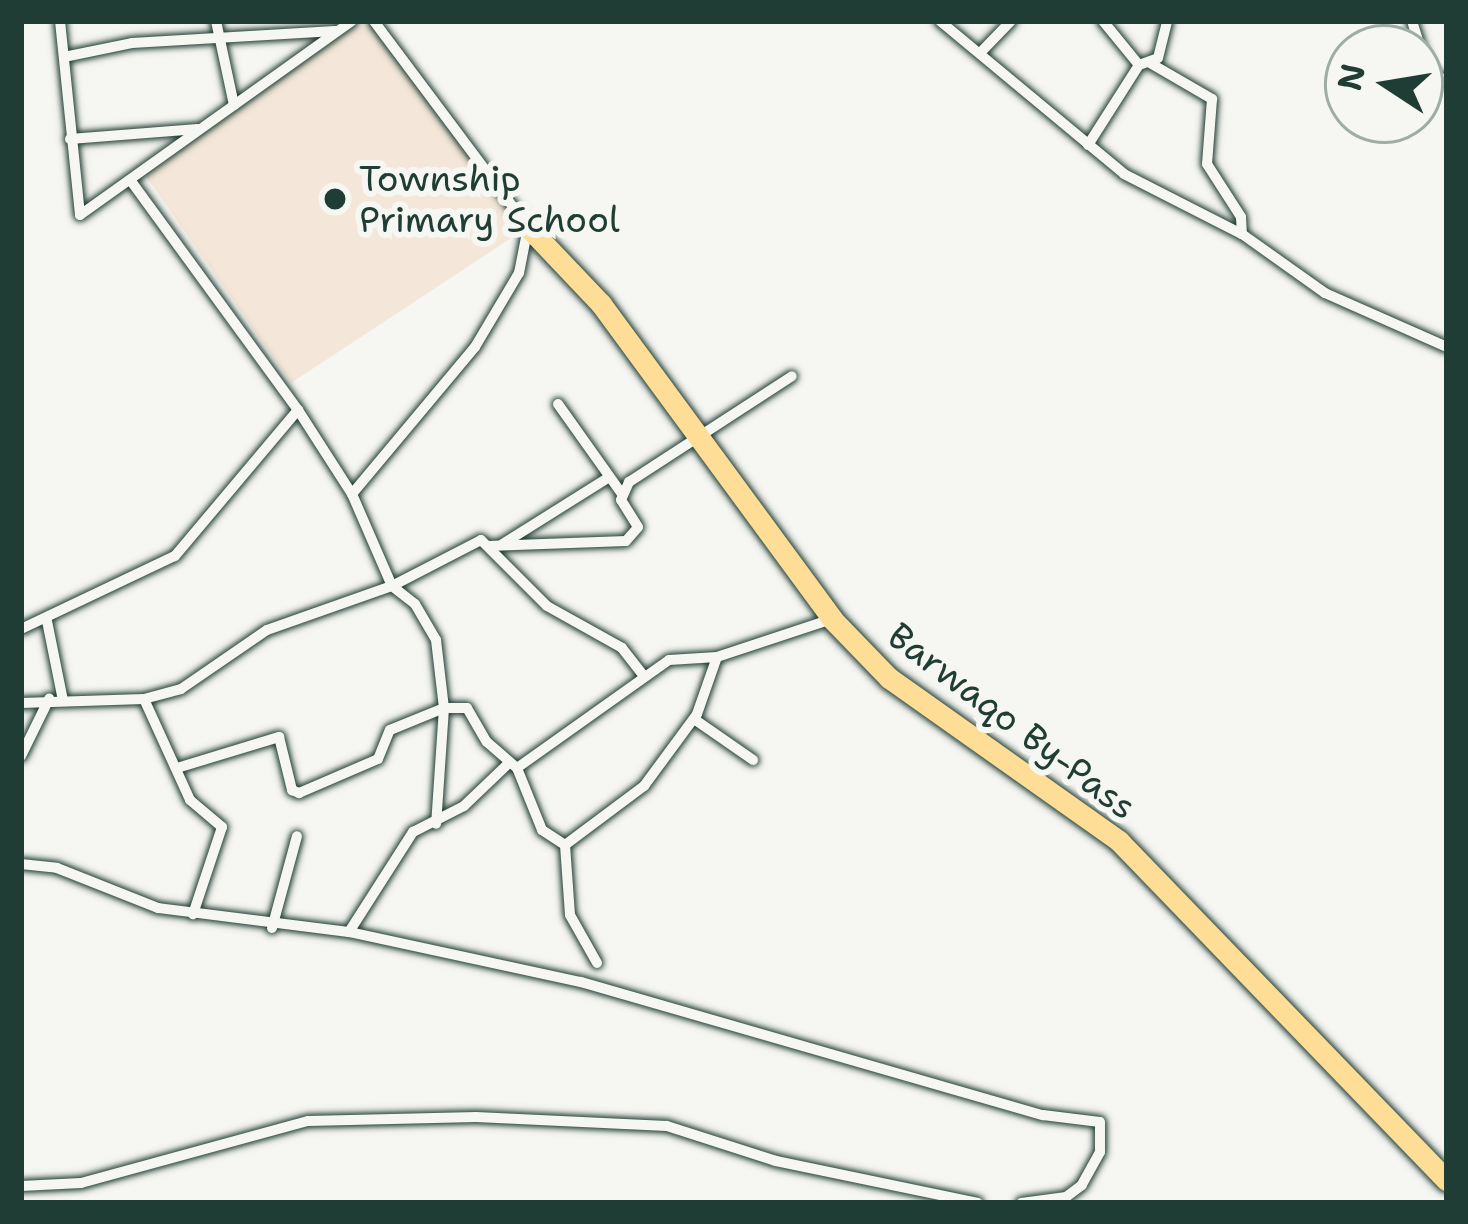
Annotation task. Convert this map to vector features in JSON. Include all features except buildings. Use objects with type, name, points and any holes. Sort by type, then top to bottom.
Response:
[{"type":"highway","name":"Barwaqo By-Pass","points":[[528,226],[601,304],[832,619],[890,677],[1119,841],[1447,1181]]},
{"type":"street","points":[[60,21],[80,215],[332,28]]},
{"type":"street","points":[[216,21],[234,105]]},
{"type":"street","points":[[64,57],[332,28],[352,21]]},
{"type":"street","points":[[352,494],[475,347],[519,273],[528,226],[374,21]]},
{"type":"street","points":[[940,21],[982,51],[1124,174],[1242,234],[1324,293],[1447,347]]},
{"type":"street","points":[[982,51],[1011,21]]},
{"type":"street","points":[[1103,21],[1144,64],[1211,99],[1207,164],[1241,217],[1242,234]]},
{"type":"street","points":[[1088,145],[1144,64],[1167,21]]},
{"type":"street","points":[[1412,21],[1428,72],[1447,81]]},
{"type":"street","points":[[70,139],[198,129]]},
{"type":"street","points":[[131,181],[298,410],[352,494],[392,586],[415,604],[436,640],[444,708],[436,824]]},
{"type":"street","points":[[622,494],[698,436],[792,376]]},
{"type":"street","points":[[493,546],[626,541],[638,527],[622,494],[558,404]]},
{"type":"street","points":[[21,629],[47,621],[86,594],[175,556],[298,410]]},
{"type":"street","points":[[493,546],[608,478]]},
{"type":"street","points":[[21,704],[49,699],[144,699],[181,689],[267,630],[392,586],[482,540],[493,546],[547,606],[622,648],[644,676]]},
{"type":"street","points":[[350,932],[413,832],[436,824],[644,676],[680,658],[717,657],[832,619]]},
{"type":"street","points":[[47,621],[63,700]]},
{"type":"street","points":[[565,845],[634,798],[694,719],[717,657]]},
{"type":"street","points":[[21,755],[49,699]]},
{"type":"street","points":[[144,699],[195,808],[222,827],[193,914]]},
{"type":"street","points":[[177,768],[279,737],[292,790],[299,793],[378,759],[390,730],[444,708],[467,708],[513,766],[542,830],[565,845]]},
{"type":"street","points":[[694,719],[753,760]]},
{"type":"street","points":[[272,928],[297,836]]},
{"type":"street","points":[[565,845],[570,915],[597,963]]},
{"type":"street","points":[[21,865],[57,868],[193,914],[272,928],[350,932],[580,982],[1043,1115],[1100,1123],[1100,1152],[1082,1185],[1066,1197],[1021,1203]]},
{"type":"street","points":[[21,1186],[81,1183],[308,1121],[476,1117],[667,1126],[776,1161],[978,1203]]},
{"type":"shaded area","name":"Township Primary School","points":[[354,21],[380,21],[528,227],[291,383],[143,172]]},
{"type":"place","name":"Township Primary School","points":[[335,199]]}]
